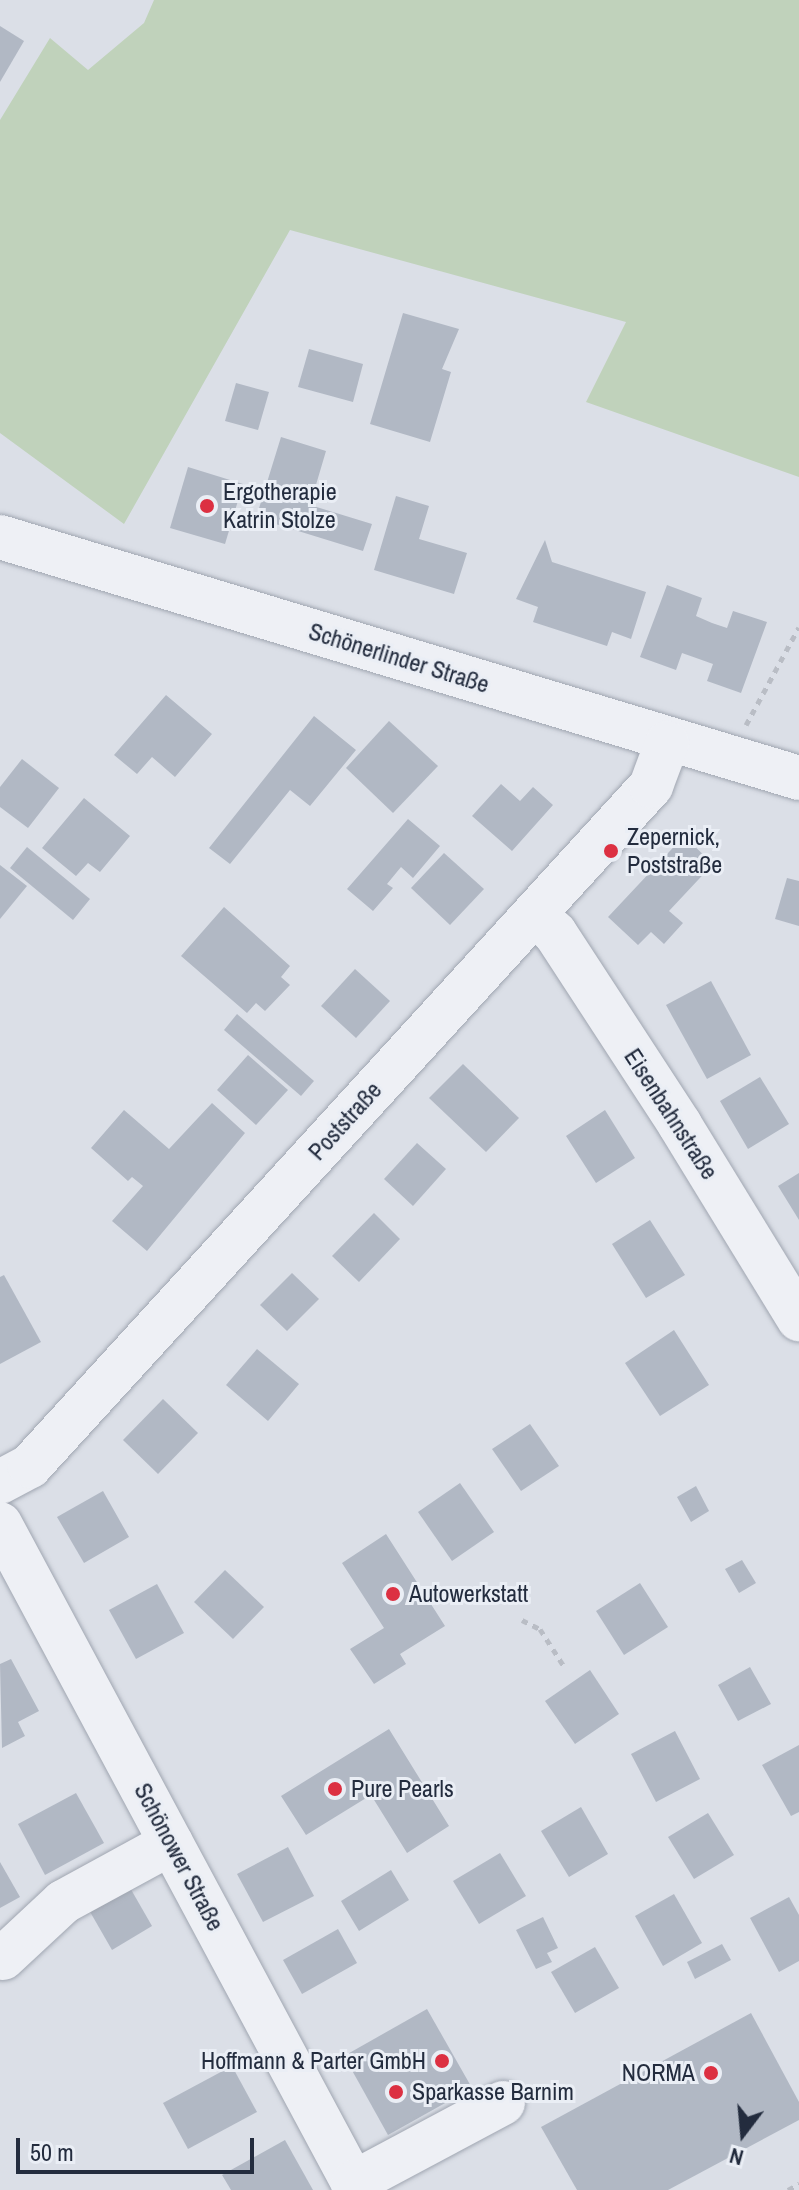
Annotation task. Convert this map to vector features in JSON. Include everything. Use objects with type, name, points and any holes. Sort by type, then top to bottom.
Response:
[{"type":"street","name":"Schönerlinder Straße","points":[[0,537],[667,743],[799,778]]},
{"type":"street","name":"Poststraße","points":[[0,1482],[30,1466],[651,786],[667,743]]},
{"type":"street","name":"Eisenbahnstraße","points":[[535,914],[555,933],[680,1125],[799,1319]]},
{"type":"street","name":"Schönower Straße","points":[[0,1524],[355,2186]]},
{"type":"street","points":[[3,1958],[63,1902],[171,1843]]},
{"type":"street","points":[[355,2186],[503,2103]]},
{"type":"path","points":[[739,739],[799,627]]},
{"type":"path","points":[[522,1620],[540,1629],[565,1668]]},
{"type":"path","points":[[788,2190],[799,2184]]},
{"type":"green space","points":[[154,0],[799,0],[799,477],[586,402],[626,322],[290,230],[124,524],[0,433],[0,120],[50,38],[88,70],[144,23]]},
{"type":"building","points":[[0,26],[24,41],[0,82]]},
{"type":"building","points":[[403,313],[459,329],[442,369],[451,372],[430,442],[370,424]]},
{"type":"building","points":[[309,349],[363,364],[353,402],[298,387]]},
{"type":"building","points":[[236,383],[269,392],[258,430],[225,421]]},
{"type":"building","points":[[281,437],[326,451],[310,505],[372,524],[363,551],[256,518]]},
{"type":"building","name":"Ergotherapie Katrin Stolze","points":[[188,467],[243,484],[225,544],[170,528]]},
{"type":"building","points":[[396,496],[429,506],[419,539],[467,553],[454,594],[374,570]]},
{"type":"building","points":[[545,540],[552,562],[646,592],[631,639],[612,632],[607,646],[533,622],[538,607],[516,599]]},
{"type":"building","points":[[667,585],[702,598],[696,616],[712,623],[727,628],[733,611],[767,622],[741,693],[707,681],[713,664],[699,659],[682,653],[676,670],[640,657]]},
{"type":"building","points":[[166,695],[212,734],[175,777],[152,757],[137,774],[114,755]]},
{"type":"building","points":[[314,716],[356,750],[310,806],[290,790],[230,864],[209,848]]},
{"type":"building","points":[[389,721],[438,766],[393,813],[346,768]]},
{"type":"building","points":[[22,759],[59,788],[28,828],[0,807],[0,787]]},
{"type":"building","points":[[501,784],[520,801],[533,787],[553,805],[512,851],[472,816]]},
{"type":"building","points":[[84,798],[130,836],[100,872],[88,863],[76,876],[42,848]]},
{"type":"building","points":[[408,819],[440,846],[413,878],[401,867],[387,884],[393,888],[373,911],[347,889]]},
{"type":"building","points":[[684,836],[713,864],[669,911],[683,923],[664,944],[651,932],[638,945],[608,917]]},
{"type":"building","points":[[27,847],[90,899],[73,920],[10,868]]},
{"type":"building","points":[[444,853],[484,889],[450,925],[411,888]]},
{"type":"building","points":[[0,865],[27,886],[0,919]]},
{"type":"building","points":[[787,878],[799,881],[799,926],[775,919]]},
{"type":"building","points":[[224,907],[290,966],[281,977],[290,985],[265,1011],[256,1003],[247,1013],[181,956]]},
{"type":"building","points":[[355,969],[390,1001],[356,1038],[321,1006]]},
{"type":"building","points":[[711,981],[751,1055],[707,1079],[666,1005]]},
{"type":"building","points":[[237,1014],[314,1081],[301,1096],[224,1030]]},
{"type":"building","points":[[248,1055],[288,1090],[256,1125],[217,1090]]},
{"type":"building","points":[[463,1064],[519,1118],[486,1152],[429,1098]]},
{"type":"building","points":[[760,1077],[789,1124],[748,1149],[720,1101]]},
{"type":"building","points":[[212,1103],[245,1133],[147,1251],[112,1221],[143,1186],[132,1177],[128,1181],[91,1148],[124,1110],[169,1149]]},
{"type":"building","points":[[605,1110],[635,1158],[596,1183],[566,1136]]},
{"type":"building","points":[[417,1143],[446,1169],[413,1206],[384,1179]]},
{"type":"building","points":[[799,1173],[799,1220],[778,1186]]},
{"type":"building","points":[[374,1213],[400,1239],[359,1282],[332,1256]]},
{"type":"building","points":[[650,1220],[685,1275],[646,1298],[612,1244]]},
{"type":"building","points":[[292,1273],[319,1299],[287,1331],[260,1305]]},
{"type":"building","points":[[4,1275],[41,1342],[0,1364],[0,1277]]},
{"type":"building","points":[[674,1330],[709,1385],[660,1416],[625,1363]]},
{"type":"building","points":[[257,1349],[299,1384],[268,1421],[226,1385]]},
{"type":"building","points":[[163,1399],[198,1433],[158,1474],[123,1440]]},
{"type":"building","points":[[530,1424],[559,1466],[521,1491],[492,1449]]},
{"type":"building","points":[[460,1483],[494,1532],[452,1561],[418,1512]]},
{"type":"building","points":[[696,1486],[709,1511],[691,1522],[677,1497]]},
{"type":"building","points":[[103,1491],[129,1537],[84,1563],[57,1517]]},
{"type":"building","name":"Autowerkstatt","points":[[386,1534],[445,1626],[400,1654],[406,1664],[374,1684],[350,1649],[384,1628],[342,1563]]},
{"type":"building","points":[[742,1560],[756,1583],[739,1593],[725,1569]]},
{"type":"building","points":[[225,1570],[264,1607],[233,1639],[194,1602]]},
{"type":"building","points":[[640,1583],[668,1627],[624,1655],[596,1611]]},
{"type":"building","points":[[157,1584],[184,1633],[136,1659],[109,1610]]},
{"type":"building","points":[[11,1659],[39,1711],[18,1722],[25,1736],[2,1748],[0,1664]]},
{"type":"building","points":[[750,1667],[771,1704],[738,1721],[718,1685]]},
{"type":"building","points":[[590,1670],[619,1714],[575,1744],[545,1701]]},
{"type":"building","points":[[389,1729],[449,1826],[407,1853],[371,1795],[306,1835],[281,1796]]},
{"type":"building","points":[[675,1731],[700,1779],[656,1802],[631,1754]]},
{"type":"building","points":[[799,1745],[799,1812],[791,1816],[762,1765]]},
{"type":"building","points":[[76,1793],[104,1843],[45,1875],[18,1824]]},
{"type":"building","points":[[581,1807],[608,1854],[569,1877],[541,1831]]},
{"type":"building","points":[[708,1813],[734,1855],[694,1879],[668,1837]]},
{"type":"building","points":[[288,1847],[314,1896],[263,1922],[237,1874]]},
{"type":"building","points":[[500,1853],[526,1896],[479,1924],[453,1881]]},
{"type":"building","points":[[0,1862],[20,1897],[0,1908]]},
{"type":"building","points":[[391,1870],[409,1900],[359,1931],[341,1901]]},
{"type":"building","points":[[129,1886],[152,1926],[112,1950],[89,1910]]},
{"type":"building","points":[[674,1894],[702,1943],[663,1966],[635,1916]]},
{"type":"building","points":[[789,1897],[799,1915],[799,1961],[779,1972],[750,1918]]},
{"type":"building","points":[[543,1917],[558,1948],[547,1953],[552,1962],[536,1969],[516,1930]]},
{"type":"building","points":[[338,1929],[357,1963],[302,1994],[283,1960]]},
{"type":"building","points":[[722,1944],[731,1960],[695,1979],[687,1962]]},
{"type":"building","points":[[595,1947],[619,1988],[575,2013],[551,1972]]},
{"type":"building","points":[[427,2009],[472,2088],[388,2135],[344,2056]]},
{"type":"building","name":"NORMA","points":[[751,2013],[799,2102],[799,2120],[668,2190],[577,2190],[541,2127]]},
{"type":"building","points":[[232,2066],[257,2112],[188,2149],[163,2103]]},
{"type":"building","points":[[285,2140],[313,2190],[231,2190],[222,2175]]},
{"type":"place","name":"Ergotherapie Katrin Stolze","points":[[207,506]]},
{"type":"place","name":"Zepernick, Poststraße","points":[[611,851]]},
{"type":"place","name":"Autowerkstatt","points":[[393,1594]]},
{"type":"place","name":"Pure Pearls","points":[[335,1789]]},
{"type":"place","name":"Hoffmann & Parter GmbH","points":[[442,2061]]},
{"type":"place","name":"NORMA","points":[[711,2073]]},
{"type":"place","name":"Sparkasse Barnim","points":[[396,2092]]}]
